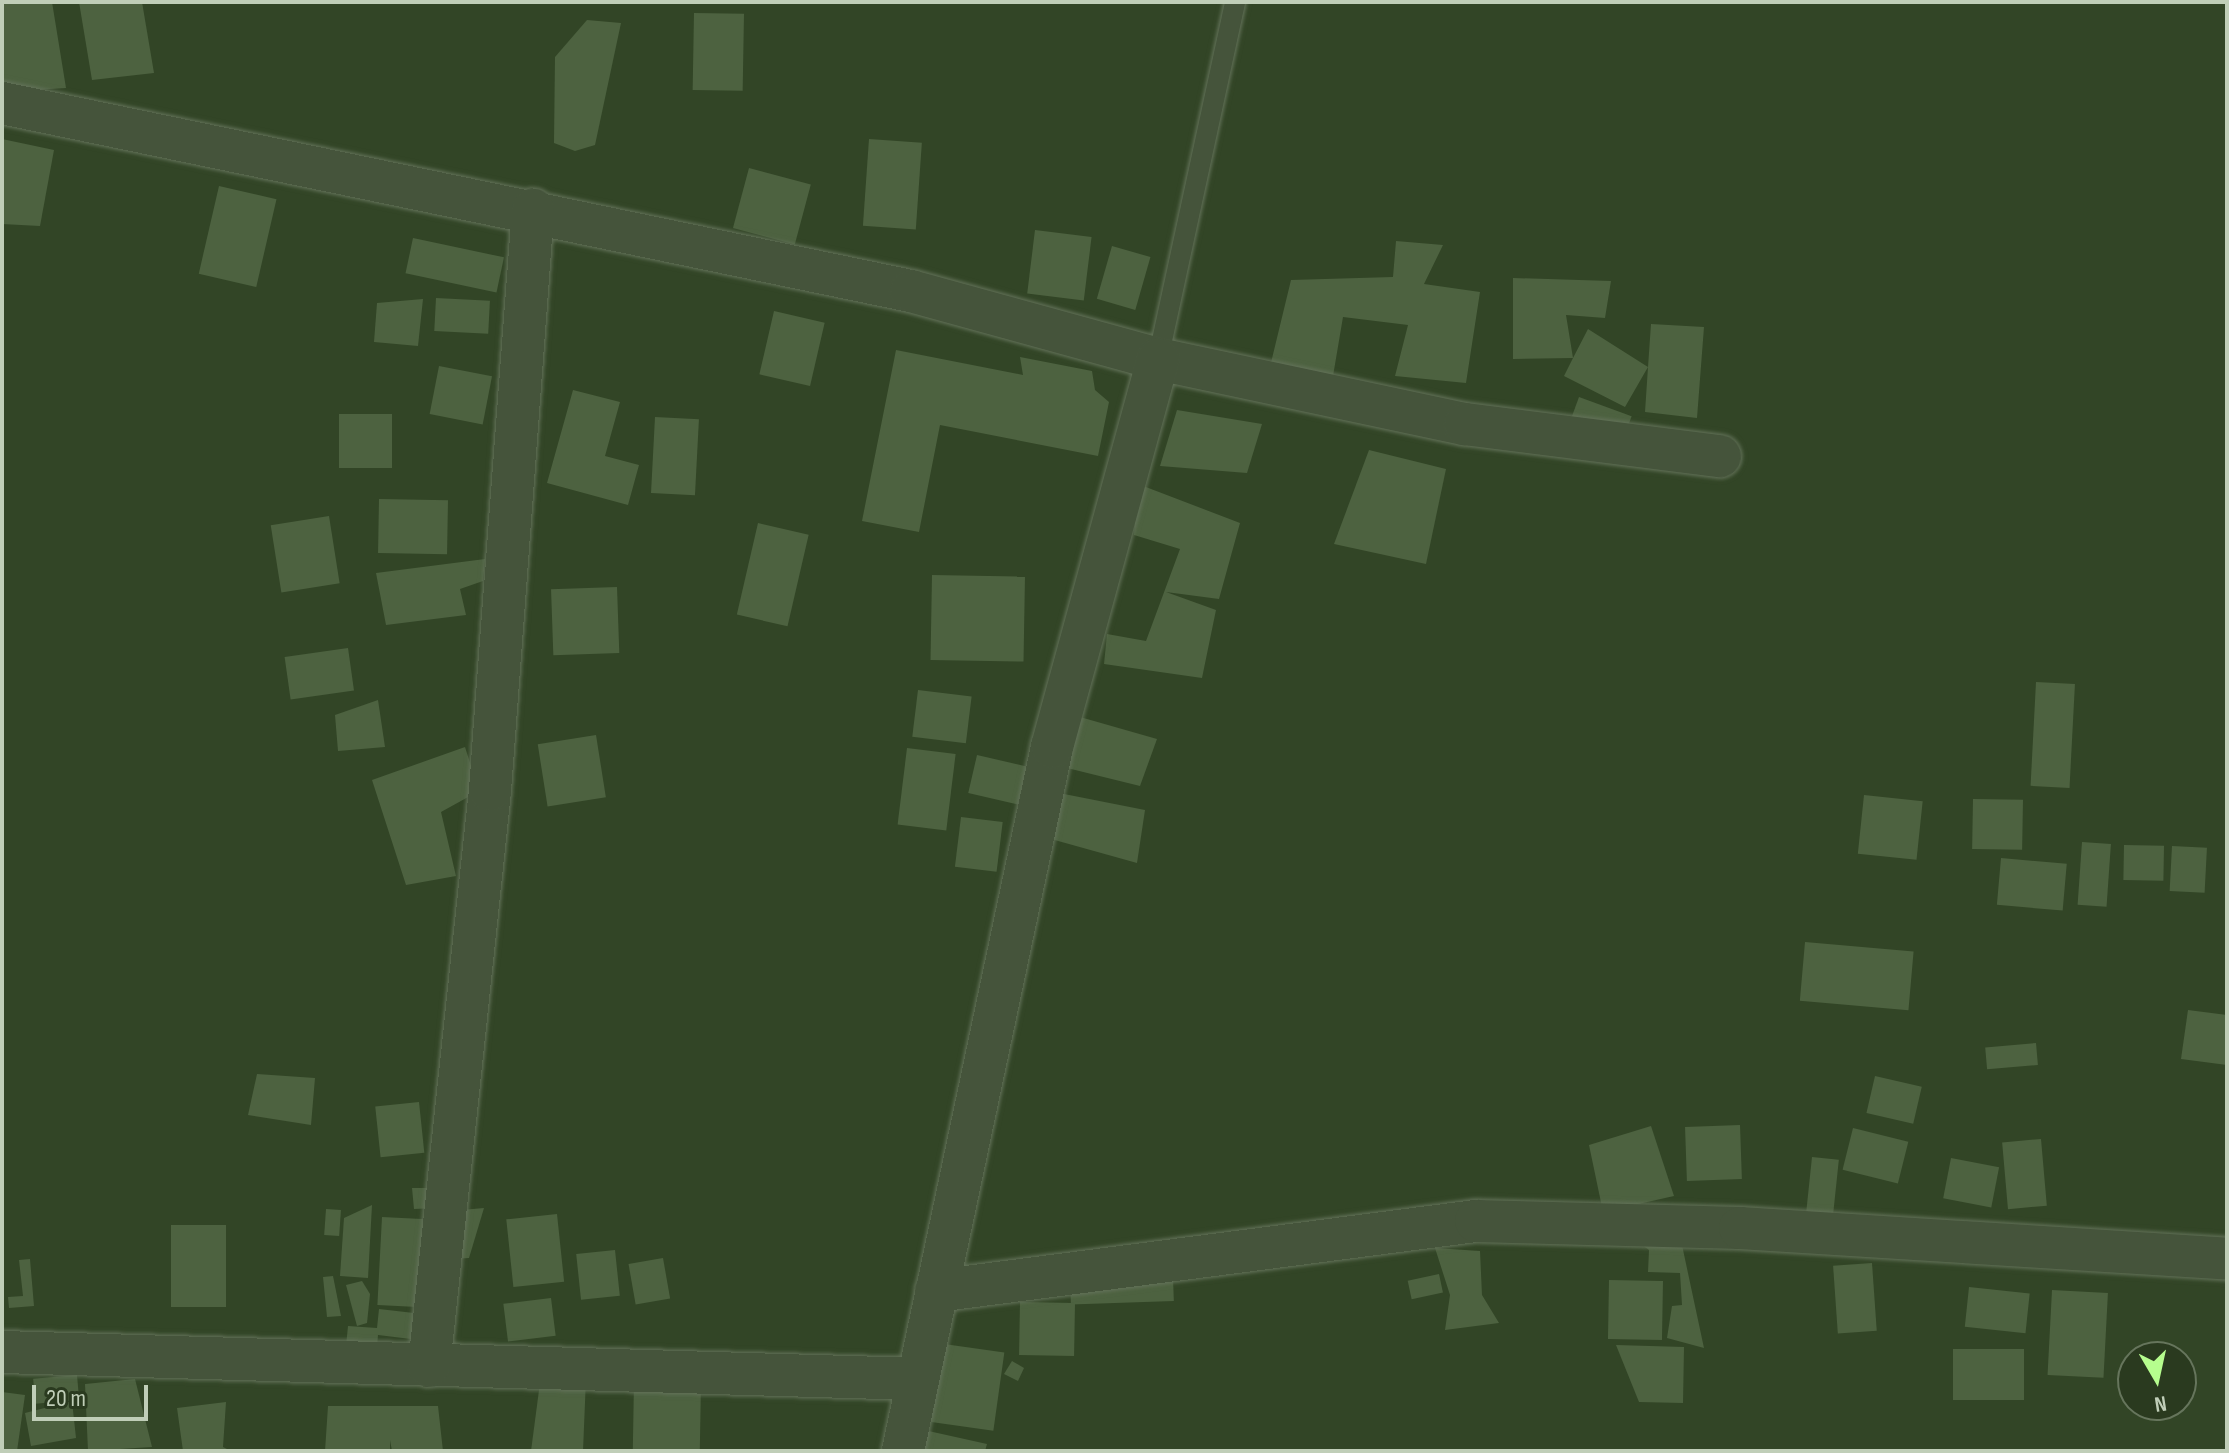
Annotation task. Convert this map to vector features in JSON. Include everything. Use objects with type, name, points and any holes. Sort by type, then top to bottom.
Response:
[{"type":"street","points":[[2,103],[533,210],[911,291],[1158,359],[1465,424],[1720,456]]},
{"type":"street","points":[[429,1366],[490,790],[533,210]]},
{"type":"street","points":[[903,1451],[1052,747],[1158,359]]},
{"type":"street","points":[[936,1291],[1476,1221],[1740,1228],[2227,1259]]},
{"type":"street","points":[[2,1352],[917,1379]]},
{"type":"lane","points":[[1158,359],[1235,2]]},
{"type":"building","points":[[2,2],[52,2],[66,88],[2,92]]},
{"type":"building","points":[[79,2],[142,2],[154,73],[92,80]]},
{"type":"building","points":[[694,13],[744,14],[743,91],[693,90]]},
{"type":"building","points":[[587,20],[621,23],[595,145],[575,151],[554,143],[555,57]]},
{"type":"building","points":[[2,139],[54,150],[40,226],[2,224]]},
{"type":"building","points":[[869,139],[922,143],[916,229],[863,226]]},
{"type":"building","points":[[749,168],[811,185],[795,244],[733,228]]},
{"type":"building","points":[[219,186],[276,199],[256,287],[199,274]]},
{"type":"building","points":[[1035,230],[1092,237],[1084,300],[1027,294]]},
{"type":"building","points":[[413,238],[504,257],[496,293],[406,273]]},
{"type":"building","points":[[1396,241],[1443,245],[1424,284],[1480,292],[1466,383],[1395,376],[1408,325],[1343,317],[1332,382],[1269,371],[1291,280],[1393,277]]},
{"type":"building","points":[[1112,246],[1150,257],[1135,310],[1097,299]]},
{"type":"building","points":[[1513,278],[1611,281],[1605,318],[1566,315],[1573,358],[1513,359]]},
{"type":"building","points":[[436,298],[490,301],[488,334],[434,331]]},
{"type":"building","points":[[423,299],[418,346],[374,342],[377,303]]},
{"type":"building","points":[[774,311],[825,323],[810,386],[759,374]]},
{"type":"building","points":[[1651,324],[1704,327],[1697,418],[1645,412]]},
{"type":"building","points":[[1588,329],[1648,367],[1625,407],[1564,376]]},
{"type":"building","points":[[896,350],[1023,375],[1020,357],[1092,371],[1095,390],[1109,402],[1098,456],[940,425],[919,532],[862,521]]},
{"type":"building","points":[[439,366],[492,376],[483,424],[430,414]]},
{"type":"building","points":[[573,390],[620,402],[605,456],[639,465],[628,505],[547,483]]},
{"type":"building","points":[[1579,397],[1632,416],[1624,438],[1571,419]]},
{"type":"building","points":[[1177,410],[1262,424],[1247,473],[1160,466]]},
{"type":"building","points":[[339,414],[392,414],[392,468],[339,468]]},
{"type":"building","points":[[655,417],[699,419],[695,495],[651,493]]},
{"type":"building","points":[[1369,450],[1446,469],[1426,564],[1334,544]]},
{"type":"building","points":[[1138,484],[1240,523],[1219,599],[1166,592],[1216,610],[1202,678],[1104,664],[1107,634],[1146,641],[1180,549],[1134,535]]},
{"type":"building","points":[[379,499],[448,500],[447,554],[378,553]]},
{"type":"building","points":[[329,516],[340,583],[281,592],[271,525]]},
{"type":"building","points":[[758,523],[809,535],[788,626],[737,615]]},
{"type":"building","points":[[485,559],[483,581],[460,589],[466,615],[386,625],[376,573]]},
{"type":"building","points":[[932,575],[1025,577],[1024,662],[931,660]]},
{"type":"building","points":[[617,587],[619,653],[553,655],[551,589]]},
{"type":"building","points":[[348,648],[354,691],[291,699],[285,657]]},
{"type":"building","points":[[2036,682],[2075,684],[2070,788],[2031,786]]},
{"type":"building","points":[[918,690],[972,697],[966,743],[912,737]]},
{"type":"building","points":[[378,700],[385,747],[338,751],[335,715]]},
{"type":"building","points":[[1073,715],[1157,739],[1140,786],[1063,767]]},
{"type":"building","points":[[596,735],[606,797],[548,806],[538,744]]},
{"type":"building","points":[[465,747],[479,791],[441,812],[456,876],[406,885],[372,780]]},
{"type":"building","points":[[907,748],[956,754],[946,830],[898,824]]},
{"type":"building","points":[[977,755],[1027,766],[1018,804],[968,793]]},
{"type":"building","points":[[1059,793],[1145,810],[1137,863],[1051,839]]},
{"type":"building","points":[[1864,795],[1923,801],[1917,860],[1858,854]]},
{"type":"building","points":[[1973,799],[2023,800],[2022,850],[1972,849]]},
{"type":"building","points":[[961,817],[1003,822],[997,872],[955,867]]},
{"type":"building","points":[[2082,842],[2111,844],[2107,907],[2078,905]]},
{"type":"building","points":[[2124,845],[2164,846],[2163,881],[2123,880]]},
{"type":"building","points":[[2172,846],[2207,848],[2205,893],[2170,891]]},
{"type":"building","points":[[2001,858],[2067,864],[2063,911],[1997,905]]},
{"type":"building","points":[[1805,942],[1914,951],[1908,1010],[1800,1001]]},
{"type":"building","points":[[2188,1010],[2227,1015],[2227,1065],[2181,1059]]},
{"type":"building","points":[[2036,1043],[2038,1065],[1987,1069],[1985,1047]]},
{"type":"building","points":[[257,1074],[315,1078],[311,1125],[248,1115]]},
{"type":"building","points":[[1875,1076],[1922,1087],[1913,1124],[1866,1113]]},
{"type":"building","points":[[419,1102],[424,1153],[381,1157],[375,1107]]},
{"type":"building","points":[[1740,1125],[1742,1179],[1687,1181],[1685,1127]]},
{"type":"building","points":[[1651,1126],[1674,1196],[1603,1212],[1589,1145]]},
{"type":"building","points":[[1853,1128],[1908,1142],[1898,1184],[1843,1170]]},
{"type":"building","points":[[2041,1139],[2047,1206],[2008,1209],[2002,1142]]},
{"type":"building","points":[[1812,1157],[1839,1160],[1833,1215],[1806,1212]]},
{"type":"building","points":[[1951,1158],[1999,1167],[1991,1208],[1943,1198]]},
{"type":"building","points":[[412,1188],[428,1188],[438,1208],[414,1209]]},
{"type":"building","points":[[372,1205],[368,1278],[340,1276],[344,1218]]},
{"type":"building","points":[[484,1208],[469,1258],[453,1259],[450,1211]]},
{"type":"building","points":[[326,1209],[341,1210],[339,1236],[324,1235]]},
{"type":"building","points":[[557,1214],[564,1282],[513,1287],[506,1219]]},
{"type":"building","points":[[382,1217],[427,1219],[422,1307],[377,1305]]},
{"type":"building","points":[[171,1225],[226,1225],[226,1307],[171,1307]]},
{"type":"building","points":[[1637,1241],[1682,1245],[1704,1348],[1667,1338],[1672,1306],[1682,1305],[1680,1273],[1648,1272],[1649,1250]]},
{"type":"building","points":[[1435,1248],[1480,1251],[1482,1295],[1499,1323],[1445,1330],[1450,1295]]},
{"type":"building","points":[[615,1250],[620,1296],[581,1300],[576,1254]]},
{"type":"building","points":[[663,1258],[670,1298],[636,1304],[629,1264]]},
{"type":"building","points":[[30,1259],[34,1306],[9,1308],[8,1297],[23,1296],[19,1260]]},
{"type":"building","points":[[1872,1263],[1877,1331],[1838,1334],[1833,1266]]},
{"type":"building","points":[[1439,1274],[1443,1293],[1412,1299],[1408,1281]]},
{"type":"building","points":[[333,1276],[341,1316],[327,1317],[323,1277]]},
{"type":"building","points":[[1173,1277],[1174,1301],[1071,1305],[1070,1281]]},
{"type":"building","points":[[1609,1280],[1663,1281],[1662,1340],[1608,1339]]},
{"type":"building","points":[[362,1281],[370,1294],[367,1323],[357,1326],[346,1285]]},
{"type":"building","points":[[1969,1287],[2030,1293],[2025,1333],[1965,1327]]},
{"type":"building","points":[[2052,1290],[2108,1293],[2103,1378],[2048,1375]]},
{"type":"building","points":[[551,1298],[556,1336],[508,1342],[503,1304]]},
{"type":"building","points":[[1020,1302],[1075,1303],[1074,1356],[1019,1355]]},
{"type":"building","points":[[379,1309],[414,1313],[411,1339],[378,1335],[376,1359],[345,1356],[348,1326],[377,1328]]},
{"type":"building","points":[[937,1343],[1004,1352],[993,1431],[926,1421]]},
{"type":"building","points":[[1616,1345],[1684,1347],[1683,1403],[1639,1402]]},
{"type":"building","points":[[1953,1349],[2024,1349],[2024,1400],[1953,1400]]},
{"type":"building","points":[[1012,1361],[1024,1368],[1018,1381],[1004,1374]]},
{"type":"building","points":[[77,1375],[79,1400],[35,1404],[33,1379]]},
{"type":"building","points":[[541,1375],[586,1378],[583,1451],[531,1451]]},
{"type":"building","points":[[135,1379],[152,1447],[88,1451],[85,1384]]},
{"type":"building","points":[[634,1381],[701,1382],[700,1451],[633,1450]]},
{"type":"building","points":[[2,1392],[25,1395],[17,1451],[2,1451]]},
{"type":"building","points":[[72,1401],[76,1438],[31,1446],[25,1413]]},
{"type":"building","points":[[226,1402],[223,1447],[231,1451],[183,1451],[177,1408]]},
{"type":"building","points":[[328,1406],[438,1406],[443,1451],[392,1451],[390,1440],[390,1451],[325,1451]]},
{"type":"building","points":[[924,1430],[987,1444],[985,1451],[918,1451]]}]
